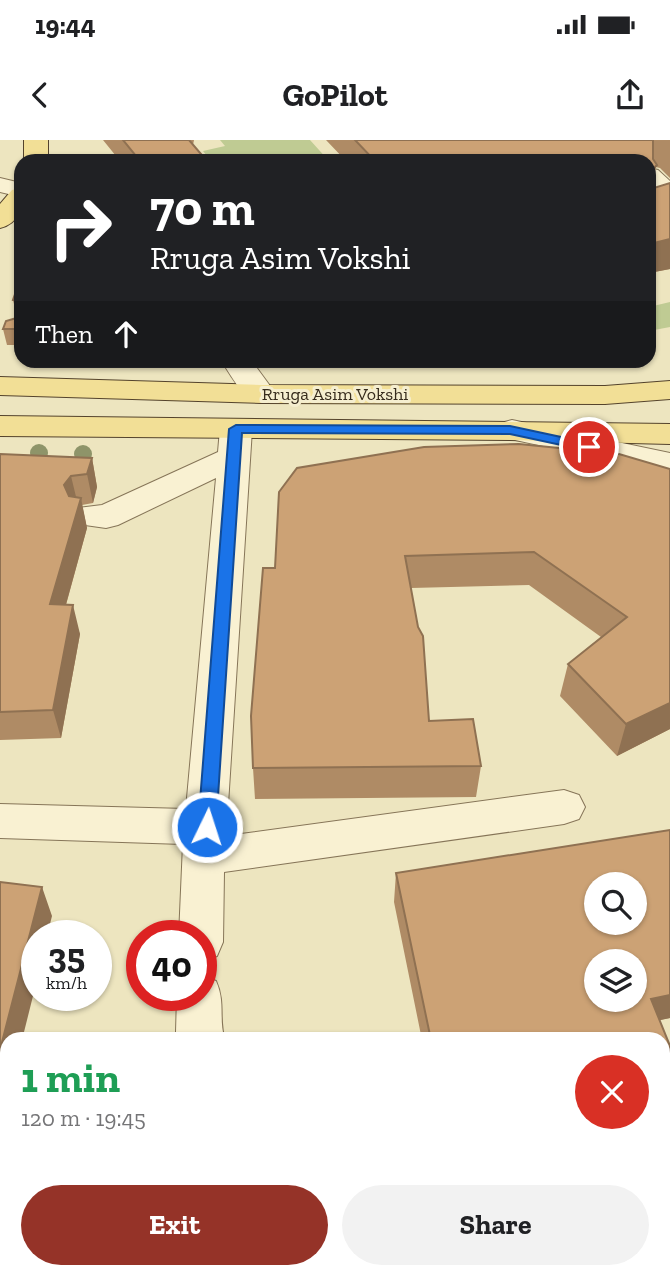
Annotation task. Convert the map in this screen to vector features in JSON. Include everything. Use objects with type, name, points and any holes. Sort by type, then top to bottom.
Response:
[{"type":"main road","points":[[0,220],[14,202]]},
{"type":"main road","name":"Rruga Asim Vokshi","points":[[0,386],[248,376],[605,395],[670,390]]},
{"type":"main road","name":"Rruga Asim Vokshi","points":[[0,426],[234,444],[510,430],[670,434]]},
{"type":"street","points":[[656,182],[667,196],[662,204],[656,206]]},
{"type":"street","points":[[232,368],[248,376]]},
{"type":"street","points":[[510,430],[670,463]]},
{"type":"street","points":[[90,516],[107,517],[234,444]]},
{"type":"street","points":[[202,920],[205,842],[234,444]]},
{"type":"street","points":[[0,821],[205,842],[564,807]]},
{"type":"green space","points":[[220,140],[310,140],[323,154],[205,154],[203,151],[225,146]]},
{"type":"green space","points":[[670,302],[670,327],[656,330],[656,305]]},
{"type":"building","points":[[123,140],[189,140],[201,154],[134,154]]},
{"type":"building","points":[[355,140],[653,140],[653,154],[368,154]]},
{"type":"building","points":[[670,183],[670,239],[656,242],[656,187]]},
{"type":"building","points":[[14,319],[14,329],[3,329],[6,321]]},
{"type":"building","points":[[519,444],[619,454],[670,469],[670,703],[626,724],[568,664],[627,617],[534,552],[405,556],[418,627],[423,636],[429,721],[473,719],[481,766],[253,768],[251,716],[263,568],[275,568],[279,492],[297,468],[424,447]]},
{"type":"building","points":[[0,454],[92,458],[87,474],[71,476],[64,485],[69,496],[81,498],[50,604],[73,605],[53,710],[0,712]]},
{"type":"building","points":[[670,830],[670,995],[651,999],[664,1032],[429,1032],[396,873]]},
{"type":"building","points":[[0,882],[42,887],[33,920],[21,920],[21,968],[5,1032],[0,1032]]},
{"type":"route","points":[[207,827],[236,429],[510,430],[589,447]]}]
